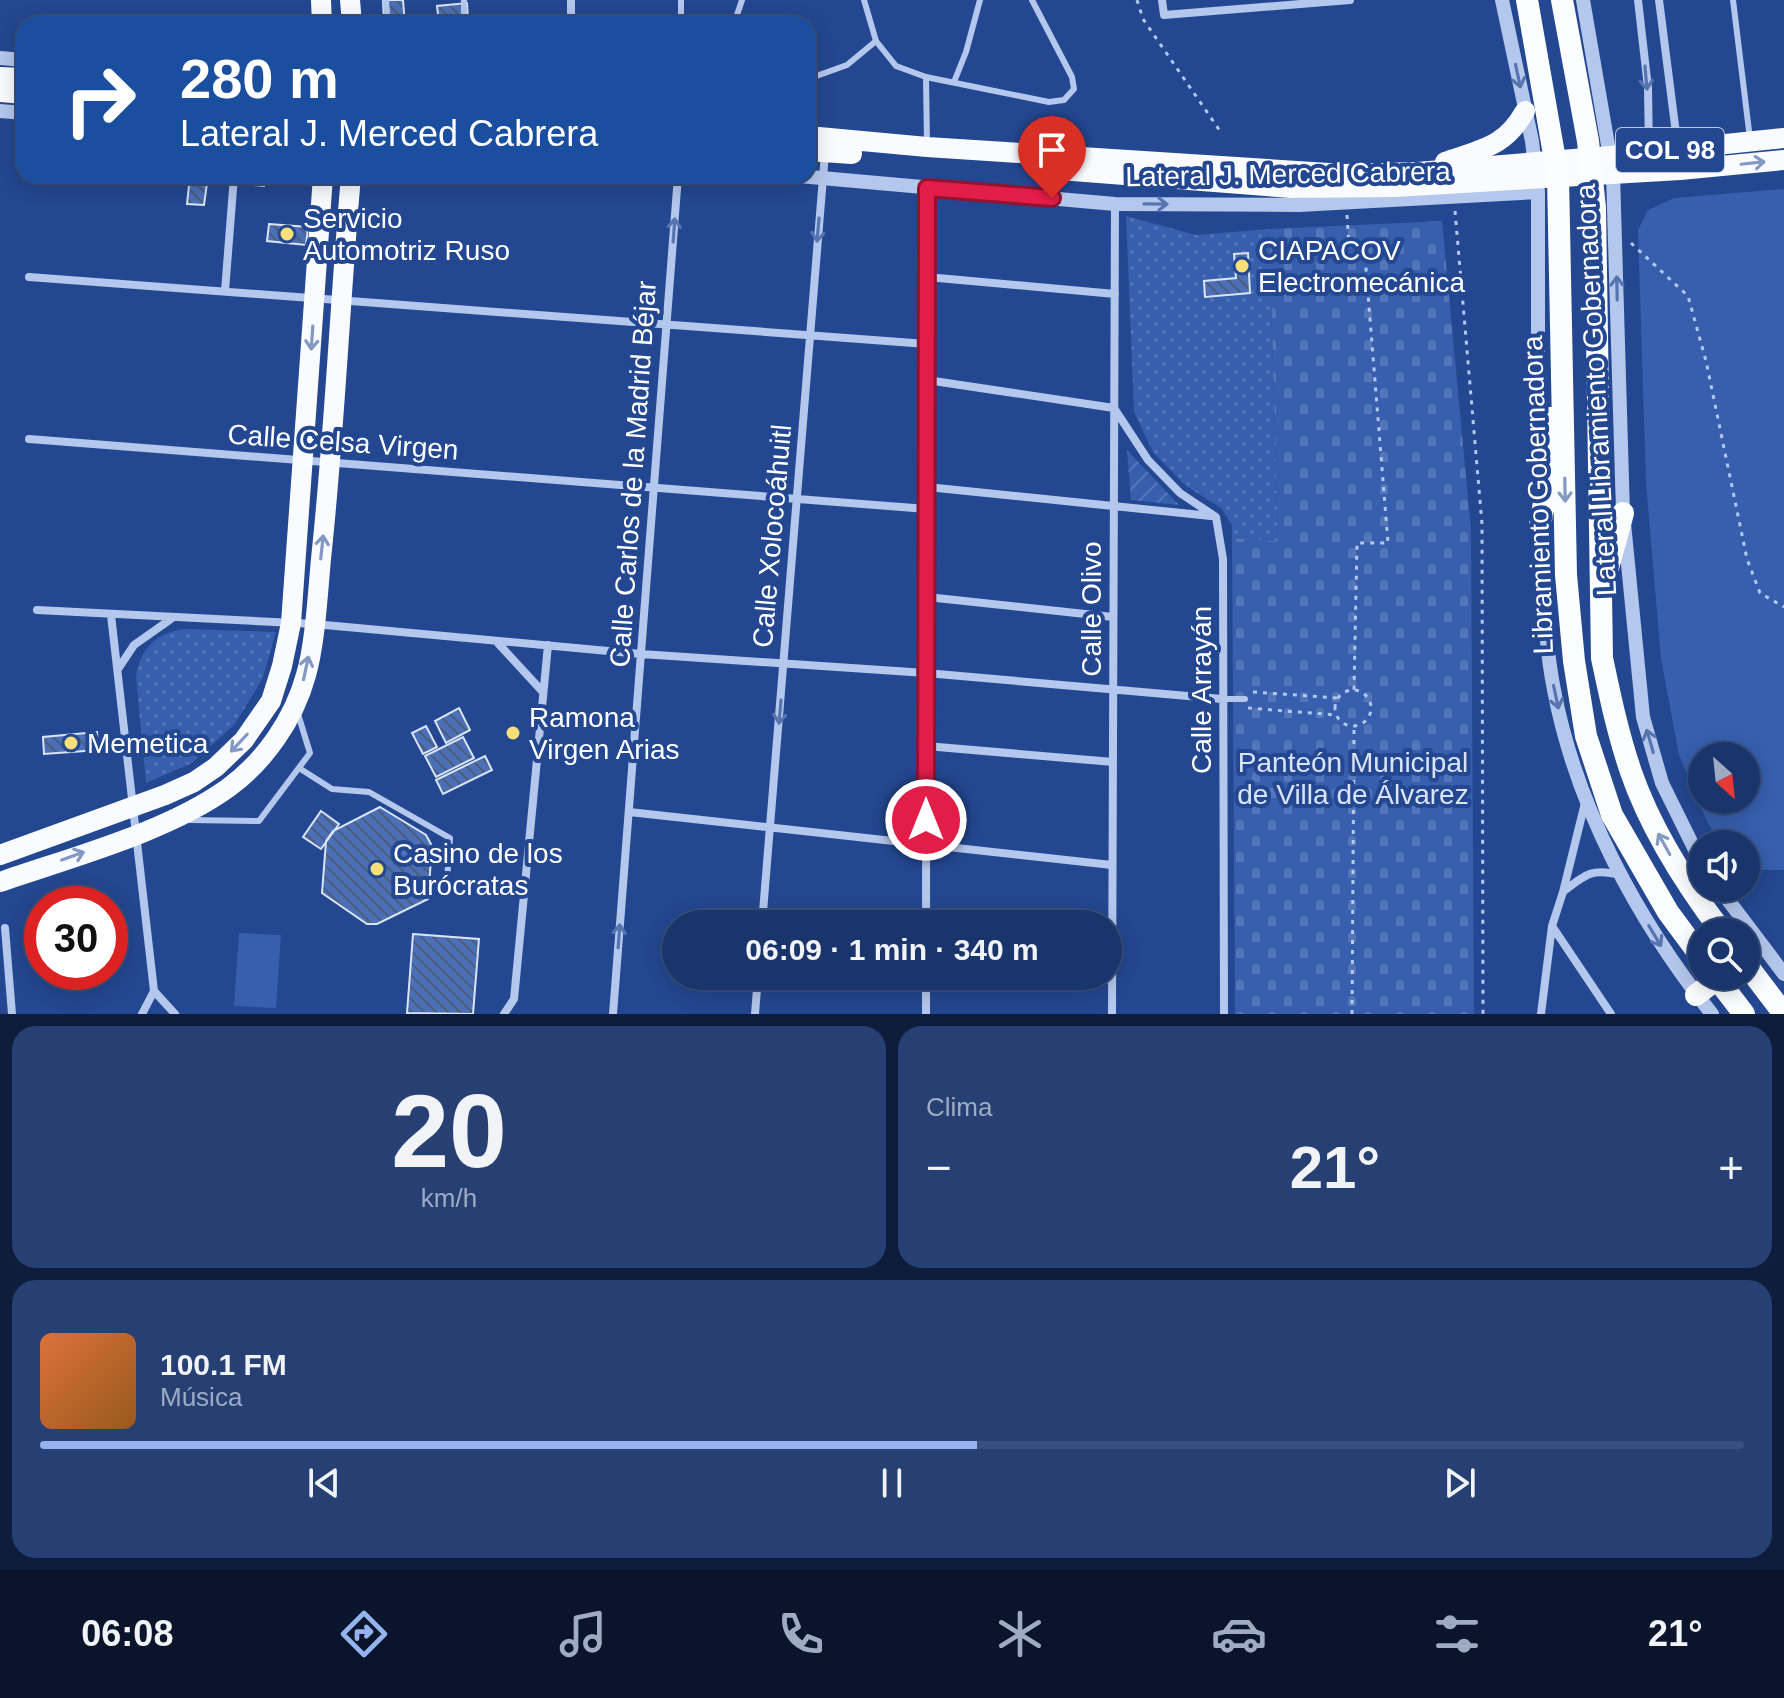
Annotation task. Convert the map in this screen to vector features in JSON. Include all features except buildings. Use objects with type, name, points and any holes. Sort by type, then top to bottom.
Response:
[{"type":"highway","name":"Libramiento Gobernadora","points":[[1527,0],[1561,342],[1566,575],[1574,661],[1586,736],[1612,815],[1668,912],[1688,939]]},
{"type":"highway","name":"Libramiento Gobernadora","points":[[1562,0],[1601,166],[1602,658],[1631,773],[1660,839],[1711,918]]},
{"type":"highway","points":[[1540,526],[1548,479],[1551,388],[1561,342]]},
{"type":"highway","points":[[1600,600],[1623,513]]},
{"type":"highway","points":[[1760,982],[1784,1014]]},
{"type":"highway","points":[[1696,995],[1702,990]]},
{"type":"highway","points":[[1725,990],[1744,1014]]},
{"type":"main road","points":[[1423,178],[1500,142],[1515,129],[1525,111]]},
{"type":"main road","points":[[816,137],[1245,169],[1423,178],[1450,184],[1545,174]]},
{"type":"main road","name":"COL 98","points":[[1679,160],[1750,142],[1784,138]]},
{"type":"main road","points":[[816,151],[1291,188],[1423,178],[1545,174]]},
{"type":"main road","name":"COL 98","points":[[1545,174],[1679,160],[1784,160]]},
{"type":"main road","points":[[0,855],[194,782],[216,767],[244,740],[271,701],[291,623],[322,184]]},
{"type":"main road","points":[[0,882],[135,834],[229,787],[259,760],[284,728],[307,675],[314,624],[331,463],[350,184]]},
{"type":"street","points":[[1162,0],[1164,15],[1350,0]]},
{"type":"street","name":"Lateral Libramiento Gobernadora","points":[[1502,0],[1525,111],[1545,174],[1536,404],[1540,526],[1553,689],[1573,771],[1585,803],[1656,938],[1712,1014]]},
{"type":"street","name":"Lateral Libramiento Gobernadora","points":[[1583,0],[1601,166],[1616,230],[1623,513],[1643,717],[1662,783],[1688,836]]},
{"type":"street","points":[[1638,0],[1648,88],[1650,162]]},
{"type":"street","points":[[1659,0],[1679,160]]},
{"type":"street","name":"Calle Xolocoáhuitl","points":[[763,910],[822,178],[816,151]]},
{"type":"street","name":"Lateral J. Merced Cabrera","points":[[816,177],[1115,204],[1299,205],[1483,195],[1545,174]]},
{"type":"street","points":[[1387,202],[1423,178]]},
{"type":"street","points":[[225,291],[233,184]]},
{"type":"street","name":"Calle Carlos de la Madrid Béjar","points":[[613,1014],[677,184]]},
{"type":"street","points":[[1450,184],[1483,195]]},
{"type":"street","points":[[926,910],[927,188]]},
{"type":"street","name":"Calle Olivo","points":[[1112,910],[1115,204]]},
{"type":"street","points":[[29,277],[927,344]]},
{"type":"street","points":[[927,277],[1115,294]]},
{"type":"street","points":[[927,380],[1114,408],[1148,460],[1180,493],[1216,517]]},
{"type":"street","name":"Calle Celsa Virgen","points":[[29,439],[927,509]]},
{"type":"street","points":[[927,487],[1216,517]]},
{"type":"street","name":"Calle Arrayán","points":[[1216,517],[1223,559],[1224,1014]]},
{"type":"street","points":[[927,597],[1113,617]]},
{"type":"street","points":[[37,610],[314,624],[641,654],[926,673],[1222,699]]},
{"type":"street","points":[[111,615],[154,991],[142,1014]]},
{"type":"street","points":[[118,670],[134,645],[172,618]]},
{"type":"street","points":[[495,641],[542,691]]},
{"type":"street","points":[[514,1014],[548,645]]},
{"type":"street","points":[[926,746],[1113,762]]},
{"type":"street","points":[[1541,1014],[1552,926],[1585,803]]},
{"type":"street","points":[[629,812],[1112,865]]},
{"type":"street","points":[[1563,892],[1584,875],[1600,870],[1623,876]]},
{"type":"street","points":[[1730,902],[1784,974]]},
{"type":"street","points":[[1552,926],[1611,1014]]},
{"type":"street","points":[[5,928],[12,1014]]},
{"type":"street","points":[[755,1014],[757,990]]},
{"type":"street","points":[[926,990],[926,1014]]},
{"type":"street","name":"Calle Olivo","points":[[1112,990],[1112,1014]]},
{"type":"street","points":[[154,991],[175,1014]]},
{"type":"street","points":[[504,1014],[514,999]]},
{"type":"lane","points":[[864,0],[876,41],[896,66],[926,77],[1049,102],[1064,100],[1074,89],[1072,77],[1032,0]]},
{"type":"lane","points":[[954,82],[980,0]]},
{"type":"lane","points":[[1733,0],[1750,142]]},
{"type":"lane","points":[[816,76],[847,65],[876,41]]},
{"type":"lane","points":[[926,77],[927,147]]},
{"type":"lane","points":[[1222,699],[1245,699]]},
{"type":"lane","points":[[168,819],[259,821],[310,753],[295,703]]},
{"type":"lane","points":[[299,768],[332,789],[369,792],[450,838],[446,895]]},
{"type":"path","points":[[1137,0],[1143,19],[1220,131]]},
{"type":"path","points":[[1455,208],[1482,524],[1483,1014]]},
{"type":"path","points":[[1347,213],[1349,246],[1364,244],[1388,543],[1357,543],[1354,690]]},
{"type":"path","points":[[1616,230],[1688,296],[1706,361],[1747,559],[1760,593],[1784,607]]},
{"type":"path","points":[[1354,690],[1365,694],[1372,705],[1369,718],[1354,727],[1343,724],[1336,715],[1338,698],[1354,690]]},
{"type":"path","points":[[1336,715],[1244,708],[1246,691],[1338,698]]},
{"type":"path","points":[[1352,1014],[1354,727]]},
{"type":"green space","points":[[1784,189],[1784,870],[1760,870],[1760,830],[1712,830],[1704,814],[1760,814],[1760,742],[1688,742],[1688,776],[1679,755],[1661,659],[1646,483],[1638,230],[1648,210],[1674,198]]},
{"type":"green space","points":[[1126,216],[1196,235],[1269,229],[1278,541],[1232,538],[1232,525],[1221,508],[1186,486],[1153,452],[1134,412]]},
{"type":"green space","name":"Panteón Municipal de Villa de Álvarez","points":[[1442,221],[1471,530],[1474,1014],[1235,1014],[1232,538],[1278,541],[1269,229]]},
{"type":"green space","points":[[1127,450],[1179,505],[1131,500]]},
{"type":"green space","points":[[186,629],[276,632],[263,678],[235,724],[192,763],[146,783],[136,677],[138,667],[146,650],[158,638]]},
{"type":"green space","points":[[239,933],[281,935],[276,1008],[234,1006]]},
{"type":"place","name":"Servicio Automotriz Ruso","points":[[287,234]]},
{"type":"place","name":"CIAPACOV Electromecánica","points":[[1242,266]]},
{"type":"place","name":"Ramona Virgen Arias","points":[[513,733]]},
{"type":"place","name":"Memetica","points":[[71,743]]},
{"type":"place","name":"Casino de los Burócratas","points":[[377,869]]},
{"type":"route","points":[[926,820],[927,188],[1052,198]]}]
